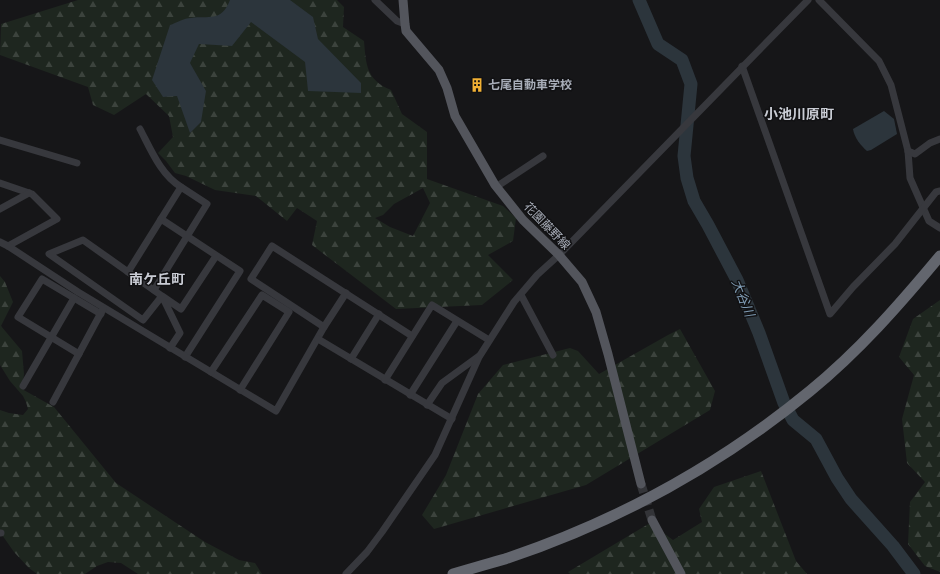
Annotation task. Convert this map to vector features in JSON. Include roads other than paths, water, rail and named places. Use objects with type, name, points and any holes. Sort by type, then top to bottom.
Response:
[{"type":"highway","points":[[452,574],[505,558],[610,517],[699,470],[738,446],[773,421],[847,358],[885,321],[940,256]]},
{"type":"main road","name":"花園藤野線","points":[[403,0],[406,31],[439,70],[447,88],[455,116],[496,187],[523,220],[559,255],[582,282],[596,312],[622,404],[641,484]]},
{"type":"main road","points":[[652,520],[681,574]]},
{"type":"street","points":[[375,0],[396,21],[405,24]]},
{"type":"street","points":[[346,574],[366,552],[404,502],[435,455],[481,354],[514,302],[538,275],[808,0]]},
{"type":"street","points":[[819,0],[879,61],[891,85],[908,151],[910,178],[929,221],[940,228]]},
{"type":"street","points":[[742,66],[830,314],[853,287],[895,244],[936,192],[940,191]]},
{"type":"street","points":[[140,129],[155,159],[176,184],[207,204],[154,290]]},
{"type":"street","points":[[908,151],[915,154],[930,143],[940,139]]},
{"type":"street","points":[[0,140],[77,163]]},
{"type":"street","points":[[496,187],[543,156]]},
{"type":"street","points":[[0,184],[32,194],[57,219],[8,246]]},
{"type":"street","points":[[128,272],[181,187]]},
{"type":"street","points":[[0,209],[30,193]]},
{"type":"street","points":[[161,219],[240,271],[185,357]]},
{"type":"street","points":[[162,296],[143,320],[49,254],[83,240],[181,309]]},
{"type":"street","points":[[0,242],[102,310],[170,348],[276,411],[324,327],[346,293]]},
{"type":"street","points":[[324,327],[251,279],[272,246],[412,336]]},
{"type":"street","points":[[174,320],[216,256]]},
{"type":"street","points":[[79,354],[18,317],[42,279],[74,298],[102,310]]},
{"type":"street","points":[[521,295],[553,355]]},
{"type":"street","points":[[162,296],[180,333],[170,348]]},
{"type":"street","points":[[211,372],[262,296],[289,312],[240,390]]},
{"type":"street","points":[[23,386],[74,298]]},
{"type":"street","points":[[385,380],[432,305],[489,340]]},
{"type":"street","points":[[53,402],[102,310]]},
{"type":"street","points":[[351,359],[379,314]]},
{"type":"street","points":[[410,395],[457,320]]},
{"type":"street","points":[[318,339],[452,419]]},
{"type":"street","points":[[427,405],[442,383],[481,354]]},
{"type":"waterway","name":"大谷川","points":[[639,0],[658,44],[682,60],[691,84],[684,156],[687,178],[694,201],[737,280],[759,333],[784,403],[793,420],[816,439],[837,478],[851,499],[893,546],[914,574]]},
{"type":"tunnel","points":[[641,484],[652,520]]},
{"type":"place","name":"七尾自動車学校","points":[[477,85]]},
{"type":"district","name":"小池川原町","points":[[799,114]]},
{"type":"district","name":"南ケ丘町","points":[[157,279]]}]
